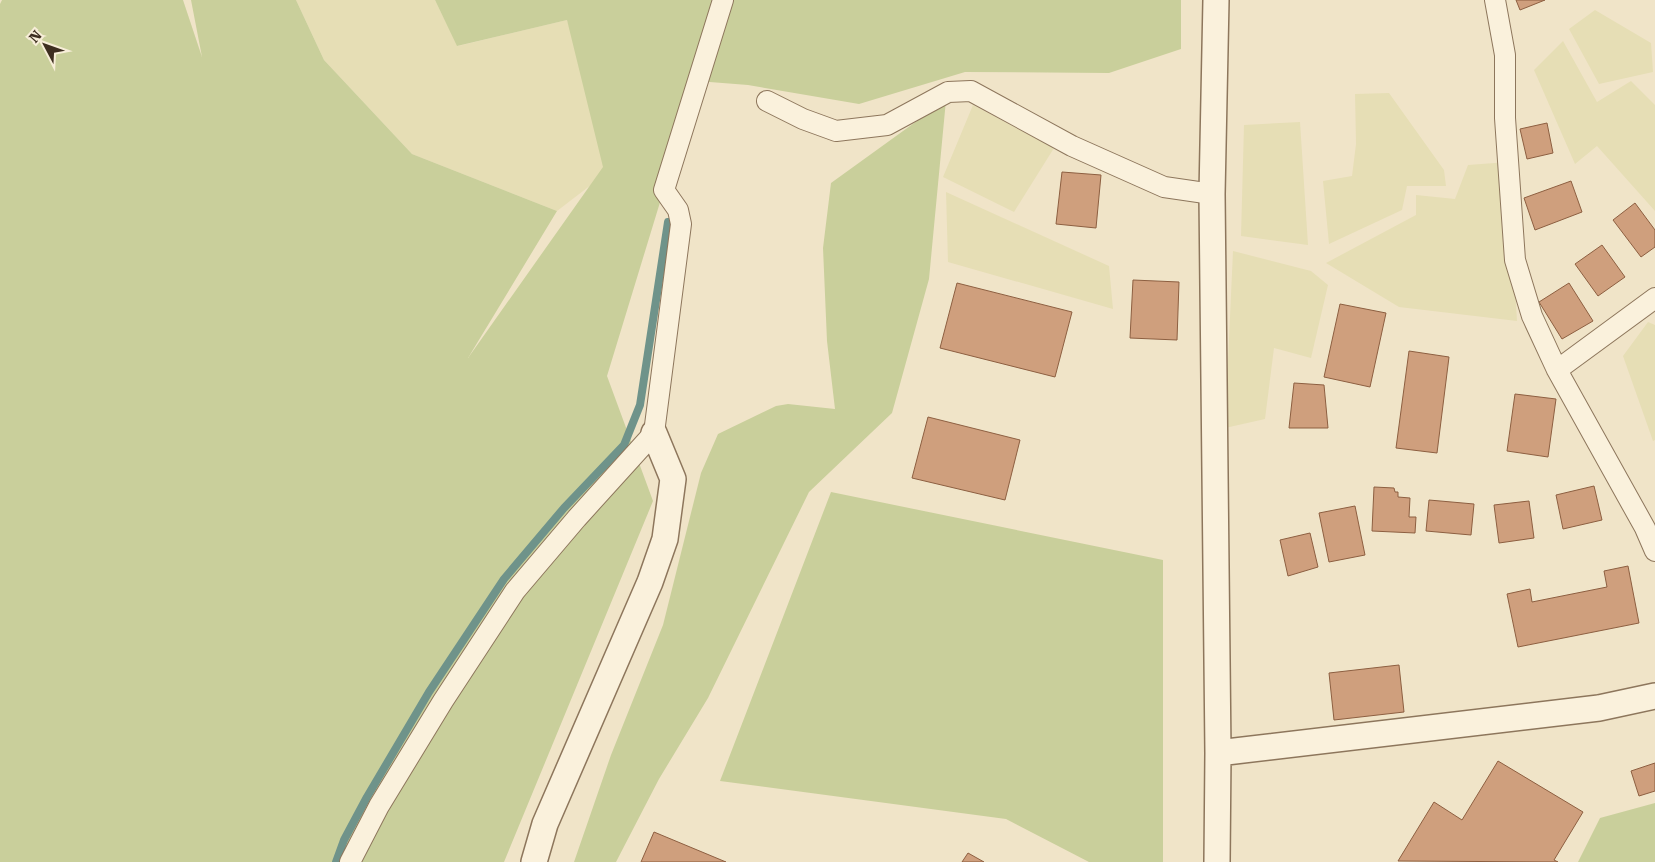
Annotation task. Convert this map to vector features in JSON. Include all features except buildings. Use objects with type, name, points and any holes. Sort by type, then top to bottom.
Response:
[{"type":"street","points":[[534,862],[545,824],[650,582],[665,539],[673,479],[654,433],[681,224],[678,210],[664,190],[723,0]]},
{"type":"street","points":[[1216,0],[1212,194],[1218,753],[1217,862]]},
{"type":"street","points":[[1495,0],[1505,55],[1505,118],[1514,260],[1532,316],[1557,370],[1645,528],[1655,552]]},
{"type":"street","points":[[766,101],[803,119],[836,131],[887,124],[948,92],[971,91],[1072,146],[1164,187],[1212,194]]},
{"type":"street","points":[[1557,370],[1655,298]]},
{"type":"street","points":[[350,862],[379,806],[443,701],[515,591],[577,518],[654,433]]},
{"type":"street","points":[[1218,753],[1599,708],[1655,696]]},
{"type":"shaded area","points":[[296,0],[435,0],[458,46],[567,20],[613,168],[557,211],[412,154],[324,60]]},
{"type":"shaded area","points":[[1595,10],[1651,43],[1653,72],[1599,84],[1569,29]]},
{"type":"shaded area","points":[[1563,41],[1597,102],[1631,81],[1655,105],[1655,211],[1597,146],[1575,164],[1534,70]]},
{"type":"shaded area","points":[[1389,93],[1444,170],[1446,186],[1407,186],[1402,210],[1329,244],[1323,181],[1352,176],[1356,144],[1355,94]]},
{"type":"shaded area","points":[[973,105],[1054,148],[1014,212],[943,177]]},
{"type":"shaded area","points":[[1300,122],[1308,245],[1241,236],[1244,125]]},
{"type":"shaded area","points":[[1508,162],[1517,321],[1399,307],[1326,263],[1416,215],[1416,195],[1455,199],[1468,165]]},
{"type":"shaded area","points":[[946,192],[1109,266],[1113,309],[948,262]]},
{"type":"shaded area","points":[[1233,251],[1311,271],[1328,285],[1311,358],[1274,348],[1265,419],[1225,428]]},
{"type":"shaded area","points":[[1648,322],[1655,325],[1655,440],[1653,441],[1623,356]]},
{"type":"green space","points":[[2,0],[183,0],[202,57],[191,0],[296,0],[324,60],[412,154],[557,211],[468,358],[603,167],[567,20],[457,46],[435,0],[1181,0],[1181,49],[1109,73],[965,72],[859,104],[748,85],[697,81],[607,376],[653,501],[504,862],[0,862],[0,4]]},
{"type":"green space","points":[[946,100],[929,279],[892,413],[809,492],[708,698],[659,779],[616,862],[574,862],[611,755],[663,625],[701,473],[718,434],[776,406],[788,404],[835,409],[827,341],[823,248],[831,183]]},
{"type":"green space","points":[[831,492],[1163,560],[1163,862],[1089,862],[1006,819],[720,781]]},
{"type":"green space","points":[[1655,803],[1655,862],[1578,862],[1600,818]]},
{"type":"waterway","points":[[336,862],[344,840],[367,797],[429,692],[504,579],[564,508],[624,445],[640,405],[668,222]]}]
